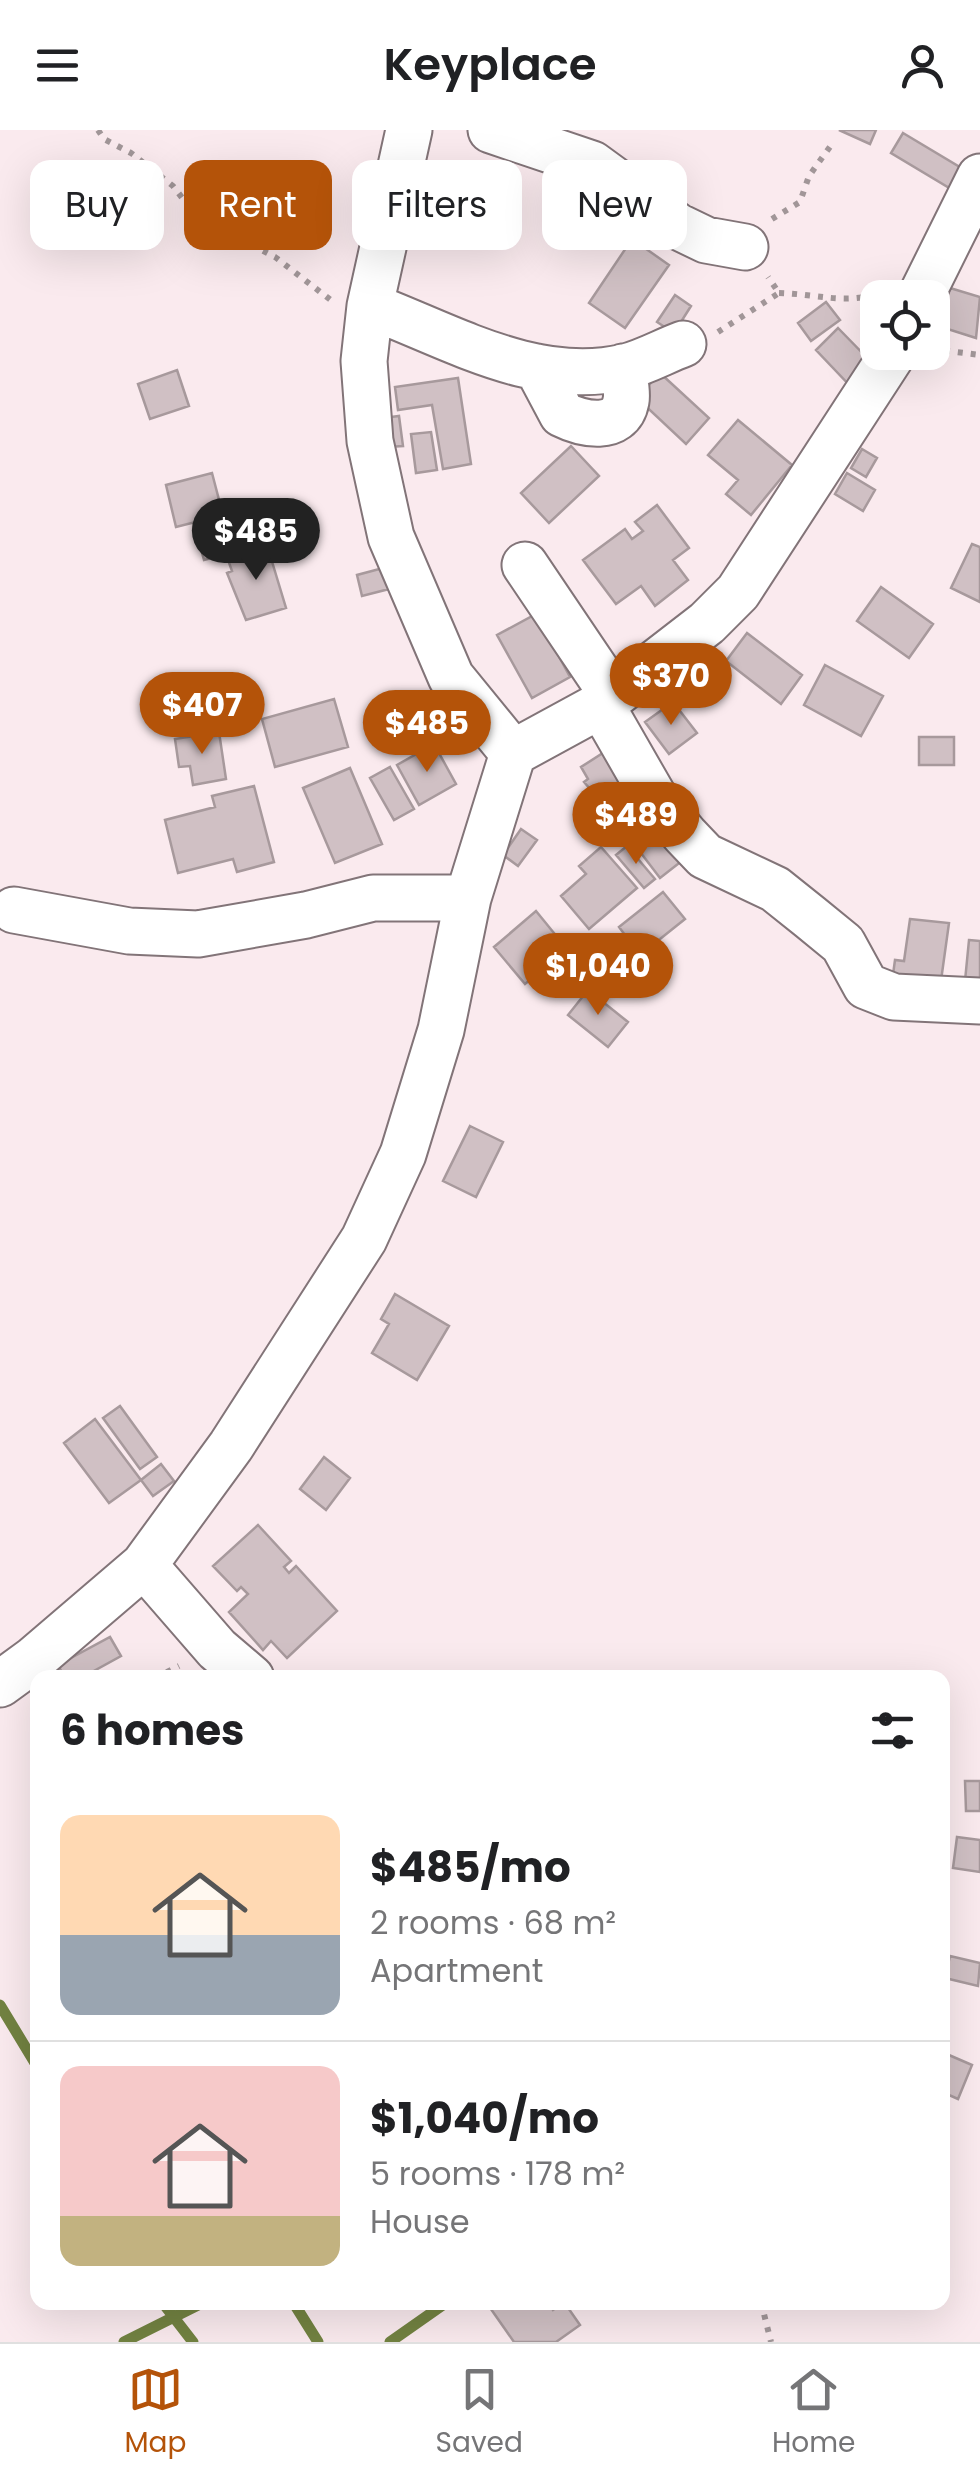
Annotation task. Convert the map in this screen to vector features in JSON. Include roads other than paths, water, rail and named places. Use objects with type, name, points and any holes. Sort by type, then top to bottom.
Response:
[{"type":"street","points":[[409,130],[354,305],[364,361],[370,442],[391,536],[451,677],[512,753]]},
{"type":"street","points":[[491,130],[592,164],[611,174],[677,226],[706,240],[745,246]]},
{"type":"street","points":[[912,280],[980,176]]},
{"type":"street","points":[[354,305],[494,356],[537,367],[623,367],[684,344]]},
{"type":"street","points":[[0,1684],[34,1660],[144,1565],[231,1446],[364,1239],[403,1154],[436,1048],[468,898],[512,753],[607,700],[707,623],[738,592],[882,370]]},
{"type":"street","points":[[525,564],[607,700],[655,799],[705,856],[775,889],[810,917],[843,944],[866,986],[894,997],[980,1001]]},
{"type":"street","points":[[14,910],[129,931],[198,934],[306,915],[372,898],[468,898]]},
{"type":"street","points":[[144,1565],[217,1649],[242,1670]]},
{"type":"waterway","points":[[0,2005],[30,2055]]},
{"type":"waterway","points":[[168,2310],[193,2342]]},
{"type":"waterway","points":[[124,2342],[188,2310]]},
{"type":"waterway","points":[[298,2310],[318,2342]]},
{"type":"waterway","points":[[390,2342],[436,2310]]}]
